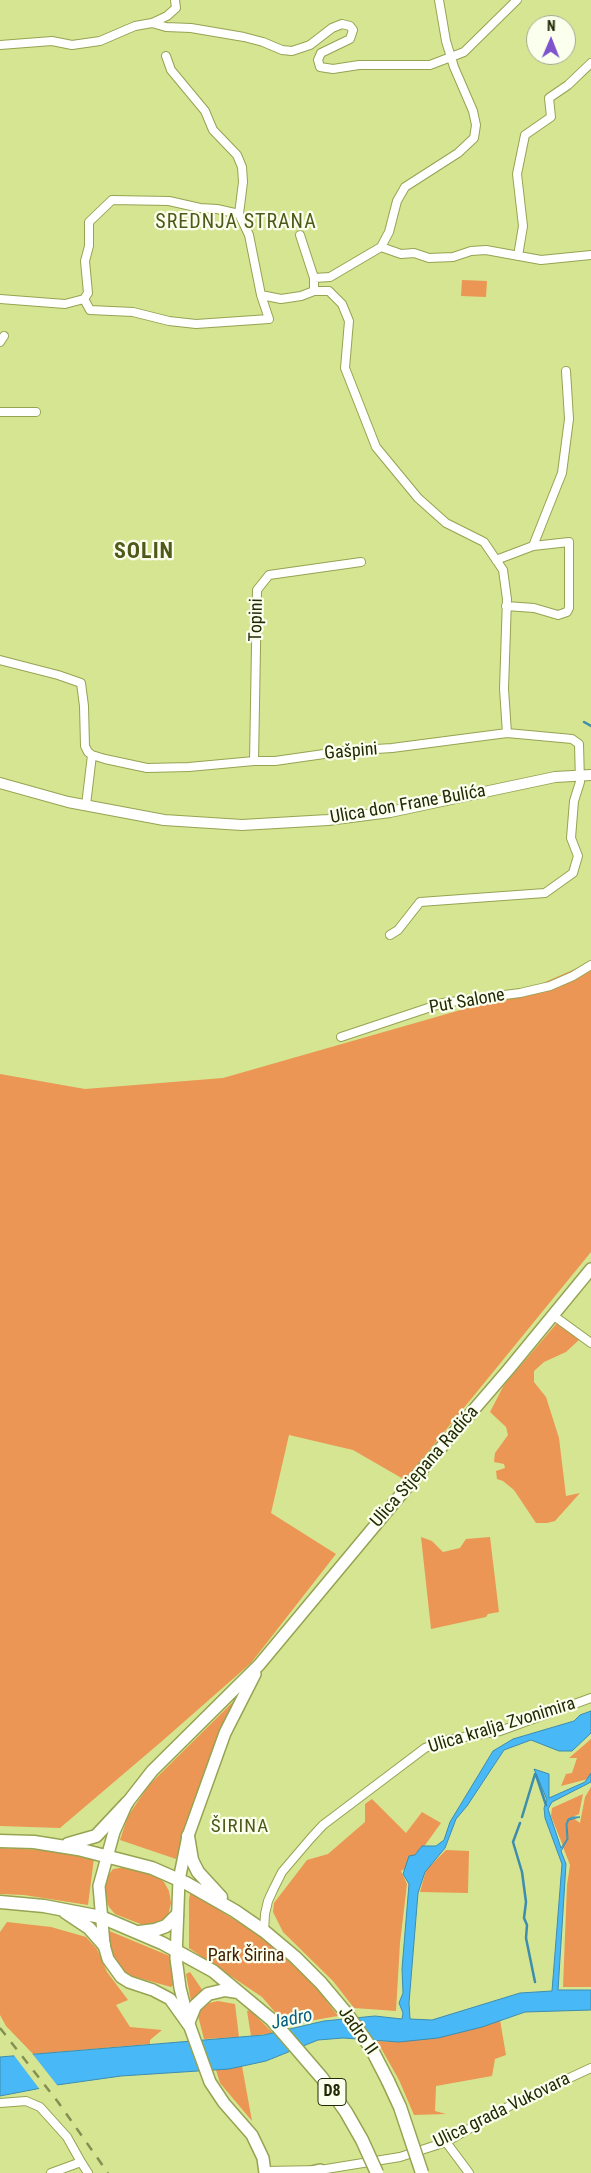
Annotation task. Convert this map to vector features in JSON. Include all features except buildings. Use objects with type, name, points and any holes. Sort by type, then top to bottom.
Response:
[{"type":"highway","points":[[59,1846],[96,1836],[127,1803]]},
{"type":"highway","points":[[188,1836],[192,1860],[198,1872],[235,1911]]},
{"type":"highway","points":[[0,1841],[59,1846],[106,1855],[152,1868],[179,1880],[235,1911]]},
{"type":"highway","name":"D8","points":[[0,1902],[56,1908],[101,1917],[176,1950],[213,1971],[272,2020],[322,2078],[346,2112],[362,2140],[377,2173]]},
{"type":"highway","points":[[56,1908],[89,1928],[104,1945]]},
{"type":"highway","name":"Jadro II","points":[[235,1911],[264,1931],[321,1983],[347,2014],[371,2048],[388,2081],[400,2107],[422,2173]]},
{"type":"highway","points":[[137,1932],[155,1930],[166,1926],[176,1915]]},
{"type":"highway","points":[[190,2024],[195,2006],[208,1994],[225,1990],[240,1993]]},
{"type":"main road","name":"Ulica Stjepana Radića","points":[[259,1665],[408,1486],[554,1316],[591,1269]]},
{"type":"main road","points":[[190,2024],[170,1999],[121,1977],[108,1959],[104,1945],[99,1886],[106,1855],[127,1803],[152,1771],[259,1665]]},
{"type":"main road","points":[[259,1665],[227,1727],[188,1836],[179,1880],[176,1950],[180,1988],[210,2082],[224,2103],[252,2135],[263,2158],[265,2172]]},
{"type":"main road","points":[[307,2173],[320,2170]]},
{"type":"street","points":[[0,44],[52,41],[72,45],[100,41],[134,26],[152,23],[166,16],[176,8],[175,0]]},
{"type":"street","points":[[314,278],[330,276],[381,247],[389,232],[397,201],[405,188],[458,153],[474,138],[476,125],[473,111],[451,58],[439,0]]},
{"type":"street","points":[[152,23],[166,27],[191,28],[244,37],[292,52],[310,45],[332,28],[342,24],[350,26],[353,30],[350,39],[321,53],[318,60],[320,67],[333,69],[359,66],[430,66],[464,52],[517,0]]},
{"type":"street","points":[[84,299],[90,310],[133,312],[169,321],[196,324],[269,319],[261,295],[249,235],[239,214],[243,182],[242,167],[237,155],[213,130],[205,111],[171,70],[166,56]]},
{"type":"street","points":[[518,256],[523,226],[517,174],[525,135],[551,117],[549,98],[568,85],[591,63]]},
{"type":"street","points":[[0,299],[64,304],[84,299],[88,293],[85,261],[89,246],[89,222],[112,200],[169,201],[239,214]]},
{"type":"street","points":[[300,235],[314,278],[314,291]]},
{"type":"street","points":[[381,247],[401,254],[414,253],[429,258],[453,257],[471,251],[486,250],[541,260],[591,255]]},
{"type":"street","points":[[261,295],[281,299],[301,296],[314,291],[329,291],[342,304],[349,321],[345,368],[376,447],[418,498],[446,523],[484,542],[503,570],[506,606],[504,688],[508,733]]},
{"type":"street","points":[[533,546],[562,473],[569,419],[566,371]]},
{"type":"street","points":[[0,412],[36,412]]},
{"type":"street","points":[[496,560],[533,546],[569,542],[569,608],[567,612],[558,615],[534,608],[506,606]]},
{"type":"street","name":"Topini","points":[[254,761],[257,590],[270,575],[361,562]]},
{"type":"street","points":[[0,660],[58,675],[80,683],[84,706],[85,746],[92,755],[86,805]]},
{"type":"street","name":"Gašpini","points":[[92,755],[147,768],[189,768],[254,761],[275,761],[345,751],[392,748],[508,733],[572,739],[579,744],[580,774]]},
{"type":"street","points":[[390,935],[398,930],[420,902],[545,894],[573,872],[578,856],[571,838],[574,801],[580,774]]},
{"type":"street","name":"Ulica don Frane Bulića","points":[[0,783],[86,805],[164,820],[242,825],[318,821],[395,811],[506,786],[580,774],[591,775]]},
{"type":"street","name":"Put Salone","points":[[341,1037],[443,1003],[520,993],[550,986],[573,976],[591,965]]},
{"type":"street","points":[[554,1316],[591,1343]]},
{"type":"street","name":"Ulica kralja Zvonimira","points":[[264,1931],[265,1914],[273,1890],[282,1872],[310,1838],[323,1825],[425,1748],[447,1740],[500,1730],[552,1714],[591,1698]]},
{"type":"street","name":"Ulica grada Vukovara","points":[[265,2172],[320,2170],[400,2157],[446,2142],[513,2104],[591,2068]]},
{"type":"street","points":[[0,2103],[26,2101],[40,2107],[67,2137],[88,2173]]},
{"type":"street","points":[[446,2142],[469,2173]]},
{"type":"street","points":[[51,2173],[81,2162]]},
{"type":"green space","points":[[462,280],[487,281],[486,297],[461,296]]},
{"type":"green space","points":[[591,962],[591,1252],[405,1480],[353,1450],[289,1435],[271,1513],[336,1554],[251,1663],[60,1828],[0,1826],[0,1074],[85,1089],[223,1078],[520,993]]},
{"type":"green space","points":[[557,1323],[580,1339],[566,1352],[544,1362],[534,1371],[534,1382],[546,1397],[559,1438],[566,1496],[580,1493],[555,1521],[536,1523],[514,1490],[503,1481],[497,1479],[496,1471],[505,1468],[504,1464],[494,1462],[495,1453],[508,1435],[506,1427],[490,1412],[504,1385]]},
{"type":"green space","points":[[421,1537],[432,1541],[443,1552],[460,1548],[466,1539],[490,1537],[499,1612],[488,1614],[486,1617],[431,1629]]},
{"type":"green space","points":[[237,1698],[209,1761],[176,1859],[120,1840],[128,1816],[149,1785]]},
{"type":"green space","points":[[591,1739],[591,1775],[588,1779],[561,1786],[566,1774],[572,1773],[577,1758],[569,1758]]},
{"type":"green space","points":[[591,1787],[591,1987],[563,1987],[567,1885],[570,1865],[563,1847],[568,1839],[567,1824],[573,1818],[580,1823],[585,1797]]},
{"type":"green space","points":[[583,1794],[579,1814],[568,1819],[566,1824],[567,1839],[563,1846],[551,1816],[552,1808]]},
{"type":"green space","points":[[372,1799],[406,1833],[422,1812],[441,1823],[410,1866],[401,1871],[407,1884],[400,1943],[396,2011],[354,2008],[333,1981],[283,1932],[273,1912],[274,1903],[307,1860],[328,1854],[365,1822],[365,1804]]},
{"type":"green space","points":[[0,1848],[45,1850],[94,1858],[88,1905],[24,1895],[0,1894]]},
{"type":"green space","points":[[446,1850],[469,1851],[468,1893],[420,1892],[426,1870]]},
{"type":"green space","name":"Park Širina","points":[[126,1867],[157,1877],[164,1882],[169,1891],[171,1903],[168,1916],[158,1925],[148,1927],[115,1914],[109,1907],[103,1893],[104,1881],[113,1869]]},
{"type":"green space","name":"Park Širina","points":[[192,1893],[262,1937],[312,1982],[338,2016],[286,2025],[262,1997],[189,1948],[189,1900]]},
{"type":"green space","points":[[7,1922],[51,1927],[86,1937],[97,1949],[107,1972],[128,2000],[116,2005],[130,2027],[162,2030],[150,2040],[150,2044],[33,2054],[6,2026],[0,2015],[0,1932]]},
{"type":"green space","name":"Park Širina","points":[[107,1930],[172,1957],[174,1984],[171,1987],[128,1975],[119,1967],[109,1946]]},
{"type":"green space","points":[[190,1972],[203,1991],[193,2001],[191,2001],[186,1974]]},
{"type":"green space","points":[[218,2001],[235,2004],[239,2037],[204,2039],[198,2016],[202,2008],[209,2003]]},
{"type":"green space","points":[[250,2010],[273,2033],[251,2036],[247,2011]]},
{"type":"green space","points":[[500,2020],[506,2055],[495,2059],[492,2076],[436,2086],[435,2111],[446,2114],[414,2115],[399,2080],[377,2041],[399,2042],[482,2027]]},
{"type":"green space","points":[[242,2066],[252,2121],[220,2083],[216,2070]]},
{"type":"water","name":"Jadro","points":[[591,1711],[591,1733],[572,1751],[559,1751],[531,1740],[504,1750],[467,1806],[456,1819],[445,1848],[425,1872],[418,1893],[409,2003],[410,2019],[432,2020],[520,1993],[552,1991],[562,1864],[545,1818],[544,1808],[547,1800],[534,1769],[549,1774],[549,1798],[585,1782],[591,1773],[591,1782],[552,1802],[548,1809],[561,1848],[567,1839],[566,1824],[568,1819],[580,1817],[569,1820],[567,1824],[568,1839],[561,1851],[566,1864],[558,1990],[591,1990],[591,2010],[525,2012],[482,2027],[438,2038],[399,2042],[343,2038],[318,2040],[266,2061],[229,2069],[121,2076],[57,2085],[0,2096],[0,2057],[264,2035],[324,2021],[375,2016],[402,2019],[403,2013],[399,2003],[403,1993],[402,1969],[409,1884],[403,1874],[409,1856],[415,1855],[422,1846],[436,1846],[444,1840],[450,1822],[493,1751],[513,1739],[574,1721],[580,1715]]},
{"type":"pier","points":[[31,2052],[59,2087],[41,2091],[13,2054]]},
{"type":"waterway","points":[[584,722],[591,726]]},
{"type":"waterway","points":[[522,1817],[535,1774]]},
{"type":"waterway","points":[[536,1775],[546,1805]]},
{"type":"waterway","points":[[520,1823],[513,1842],[522,1872],[526,1902],[524,1918],[527,1925],[526,1938],[535,1982]]},
{"type":"railway","points":[[0,2028],[58,2102],[108,2173]]},
{"type":"district","name":"SREDNJA STRANA","points":[[236,223]]},
{"type":"district","name":"SOLIN","points":[[144,552]]},
{"type":"district","name":"ŠIRINA","points":[[240,1827]]}]
